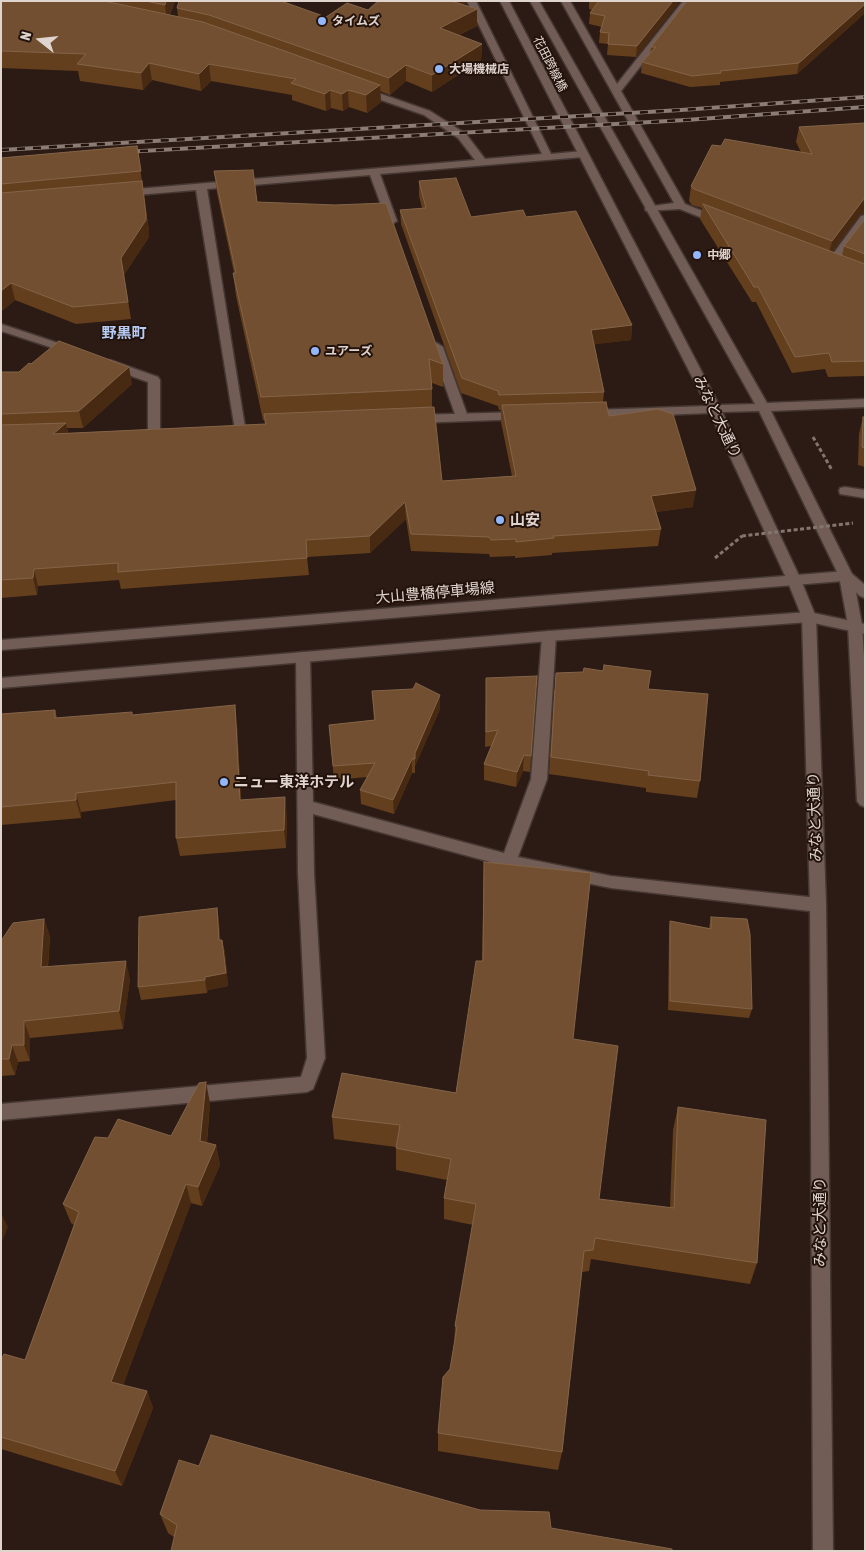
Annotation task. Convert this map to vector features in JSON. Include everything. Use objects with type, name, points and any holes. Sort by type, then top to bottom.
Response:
[{"type":"street","points":[[471,1],[548,158]]},
{"type":"street","name":"花田跨線橋","points":[[504,1],[574,138]]},
{"type":"street","name":"花田跨線橋","points":[[534,1],[650,209]]},
{"type":"street","points":[[566,1],[681,206]]},
{"type":"street","points":[[616,91],[688,1]]},
{"type":"street","points":[[349,85],[427,113],[462,136],[483,163]]},
{"type":"street","name":"みなと大通り","points":[[574,138],[715,410],[810,617],[818,905],[823,1551]]},
{"type":"street","points":[[115,194],[583,154]]},
{"type":"street","points":[[374,171],[397,235]]},
{"type":"street","points":[[201,186],[239,427]]},
{"type":"street","points":[[734,226],[681,206],[650,209],[763,408],[846,576],[860,627],[865,801]]},
{"type":"street","points":[[831,264],[865,218]]},
{"type":"street","points":[[1,326],[80,354]]},
{"type":"street","points":[[433,335],[462,417]]},
{"type":"street","points":[[99,360],[154,380],[154,432]]},
{"type":"street","points":[[579,414],[865,403]]},
{"type":"street","points":[[404,420],[530,415]]},
{"type":"street","points":[[845,491],[865,494]]},
{"type":"street","points":[[846,576],[865,593]]},
{"type":"street","name":"大山豊橋停車場線","points":[[1,644],[846,576]]},
{"type":"street","points":[[1,683],[549,636],[810,617],[860,627]]},
{"type":"street","points":[[509,861],[540,780],[549,636]]},
{"type":"street","points":[[1,1112],[306,1084],[316,1058],[304,806],[303,657]]},
{"type":"street","points":[[304,806],[509,861],[611,882],[818,905]]},
{"type":"path","points":[[706,559],[715,558],[742,536],[853,523]]},
{"type":"building","points":[[1,1],[104,1],[203,22],[380,85],[366,95],[348,90],[342,94],[330,90],[325,94],[291,83],[296,79],[209,64],[199,74],[149,63],[141,73],[77,64],[86,54],[1,51]]},
{"type":"building","points":[[145,1],[166,1],[165,5]]},
{"type":"building","points":[[179,1],[281,1],[326,17],[347,3],[368,10],[378,1],[451,1],[477,9],[440,28],[482,44],[432,75],[406,65],[389,78],[209,15],[177,8]]},
{"type":"building","points":[[599,1],[673,1],[637,46],[608,44],[609,33],[600,32],[605,16],[590,13]]},
{"type":"building","points":[[687,1],[865,1],[865,4],[799,63],[720,71],[721,73],[692,76],[642,62],[656,47],[651,47]]},
{"type":"building","points":[[865,123],[865,199],[832,241],[694,189],[691,186],[712,145],[721,146],[725,139],[812,154],[799,127]]},
{"type":"building","points":[[137,146],[141,171],[1,184],[1,158]]},
{"type":"building","points":[[253,170],[257,202],[335,205],[386,203],[443,364],[429,359],[432,389],[261,397],[233,273],[236,273],[214,171]]},
{"type":"building","points":[[456,178],[471,217],[523,210],[526,217],[576,211],[632,325],[591,330],[604,392],[499,395],[498,391],[462,378],[400,210],[426,208],[419,181]]},
{"type":"building","points":[[142,181],[146,220],[121,258],[128,302],[73,307],[11,283],[1,291],[1,193]]},
{"type":"building","points":[[703,204],[865,264],[865,361],[832,362],[829,353],[795,357],[758,287],[754,287]]},
{"type":"building","points":[[865,219],[865,254],[844,246]]},
{"type":"building","points":[[59,341],[129,367],[79,411],[1,414],[1,372],[19,372]]},
{"type":"building","points":[[606,402],[609,416],[658,409],[673,414],[696,490],[651,496],[661,529],[553,536],[554,538],[516,542],[516,539],[491,540],[489,537],[411,534],[405,502],[370,536],[306,540],[307,558],[118,572],[118,563],[34,569],[33,578],[1,580],[1,425],[66,423],[53,434],[266,424],[264,414],[434,407],[442,481],[516,476],[502,405]]},
{"type":"building","points":[[863,417],[865,417],[865,448],[862,447]]},
{"type":"building","points":[[604,665],[651,671],[648,689],[708,694],[700,781],[648,775],[649,771],[551,757],[556,673],[583,672],[584,668],[603,671]]},
{"type":"building","points":[[537,676],[531,756],[524,755],[517,772],[484,764],[498,730],[486,732],[486,678]]},
{"type":"building","points":[[416,683],[440,695],[415,753],[415,759],[412,759],[393,800],[360,790],[375,763],[333,766],[329,725],[375,720],[372,691],[413,689]]},
{"type":"building","points":[[235,705],[240,800],[285,797],[284,830],[176,838],[176,782],[76,793],[76,800],[1,807],[1,714],[55,710],[55,718],[132,712],[132,715]]},
{"type":"building","points":[[484,862],[591,873],[573,1039],[618,1046],[599,1199],[674,1208],[678,1107],[766,1120],[757,1263],[595,1238],[593,1250],[584,1251],[562,1452],[438,1433],[443,1377],[450,1369],[457,1327],[455,1326],[476,1204],[444,1198],[451,1159],[396,1148],[400,1125],[332,1117],[342,1073],[456,1093],[476,961],[483,961]]},
{"type":"building","points":[[217,908],[219,940],[222,940],[226,973],[205,977],[205,980],[138,987],[139,917]]},
{"type":"building","points":[[711,917],[747,919],[750,934],[752,1009],[670,1001],[670,921],[711,929]]},
{"type":"building","points":[[44,919],[41,967],[126,961],[119,1011],[24,1021],[24,1045],[12,1045],[9,1059],[1,1059],[1,941],[13,923]]},
{"type":"building","points":[[206,1082],[200,1141],[216,1145],[198,1187],[186,1184],[111,1382],[147,1391],[115,1471],[1,1437],[1,1360],[4,1354],[25,1360],[79,1212],[63,1204],[95,1137],[108,1138],[118,1119],[171,1136],[199,1083]]},
{"type":"building","points":[[211,1435],[480,1510],[549,1512],[551,1528],[672,1549],[672,1551],[171,1551],[177,1525],[160,1514],[179,1460],[199,1466]]},
{"type":"railway","points":[[1,150],[681,110],[865,97]]},
{"type":"railway","points":[[124,152],[686,120],[865,107]]},
{"type":"place","name":"タイムズ","points":[[322,21]]},
{"type":"place","name":"大場機械店","points":[[439,69]]},
{"type":"place","name":"中郷","points":[[697,255]]},
{"type":"place","name":"ユアーズ","points":[[315,351]]},
{"type":"place","name":"山安","points":[[500,520]]},
{"type":"place","name":"ニュー東洋ホテル","points":[[224,782]]},
{"type":"district","name":"野黒町","points":[[124,333]]}]
